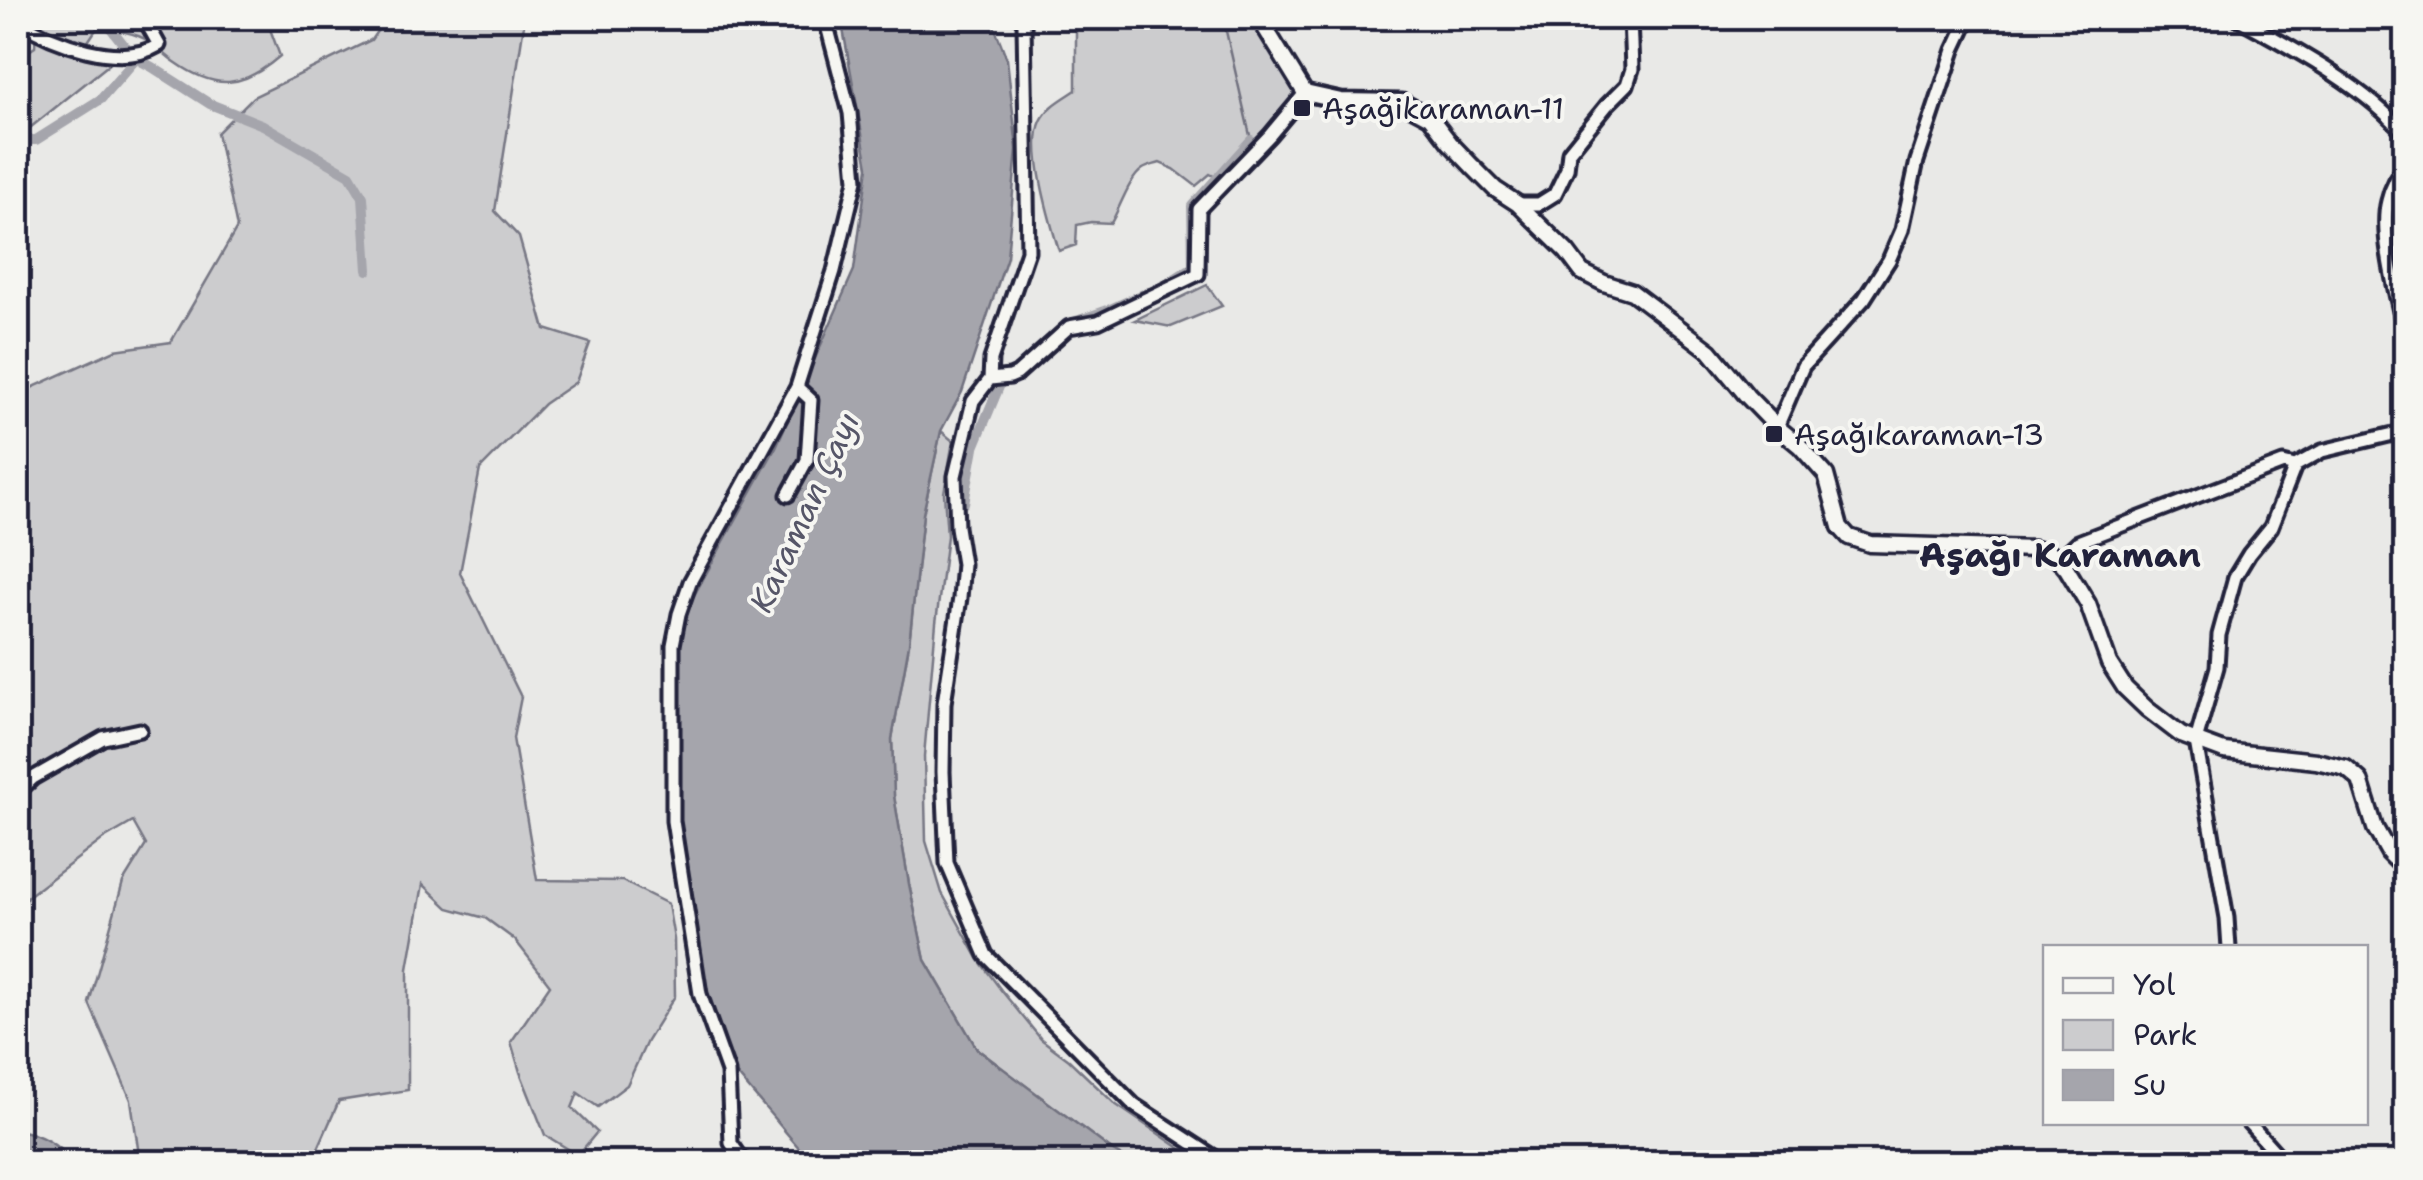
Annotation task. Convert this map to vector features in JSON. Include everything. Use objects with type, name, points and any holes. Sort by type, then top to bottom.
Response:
[{"type":"street","points":[[18,21],[41,36],[90,51],[125,54],[160,44],[144,18]]},
{"type":"street","points":[[744,1162],[731,1143],[728,1072],[700,994],[673,820],[672,645],[690,582],[797,387],[834,272],[856,180],[850,113],[826,18]]},
{"type":"street","points":[[1021,18],[1028,250],[991,359],[990,379],[973,401],[955,476],[963,564],[944,703],[942,772],[947,864],[986,955],[1134,1105],[1222,1162]]},
{"type":"street","points":[[1259,18],[1305,93],[1341,100],[1402,102],[1430,117],[1472,166],[1518,204],[1582,272],[1632,292],[1710,351],[1747,396],[1826,476],[1840,526],[1849,537],[1870,544],[2034,549],[2055,555],[2088,604],[2108,663],[2125,688],[2147,709],[2181,735],[2224,751],[2346,768],[2360,780],[2375,828],[2389,853],[2406,870]]},
{"type":"street","points":[[1518,204],[1539,204],[1555,194],[1567,170],[1569,152],[1627,85],[1632,70],[1630,18]]},
{"type":"street","points":[[1778,427],[1803,366],[1864,299],[1889,260],[1902,230],[1917,161],[1969,18]]},
{"type":"street","points":[[2236,18],[2362,93],[2406,135]]},
{"type":"street","points":[[990,379],[1010,378],[1069,327],[1098,322],[1198,274],[1199,209],[1305,93]]},
{"type":"street","points":[[2406,164],[2391,191],[2385,222],[2406,337]]},
{"type":"street","points":[[788,495],[807,460],[810,400],[797,387]]},
{"type":"street","points":[[2230,945],[2196,741],[2217,668],[2219,635],[2235,577],[2270,527],[2295,466],[2322,451],[2406,431]]},
{"type":"street","points":[[2060,560],[2078,542],[2282,463],[2295,466]]},
{"type":"street","points":[[18,792],[33,778],[104,738],[140,730]]},
{"type":"street","points":[[2251,1125],[2284,1162]]},
{"type":"green space","points":[[34,18],[266,18],[280,56],[254,75],[229,82],[216,81],[190,71],[144,39],[97,28],[87,43],[112,62],[31,127],[18,105],[18,58],[35,47]]},
{"type":"green space","points":[[386,18],[525,18],[495,211],[519,237],[545,329],[590,343],[576,382],[544,404],[480,469],[460,573],[521,697],[513,738],[537,880],[622,881],[668,904],[674,939],[675,996],[647,1041],[627,1085],[598,1107],[578,1093],[572,1108],[597,1132],[578,1155],[545,1135],[511,1042],[550,985],[515,940],[485,918],[448,908],[423,884],[408,969],[408,1090],[339,1101],[312,1162],[140,1162],[131,1100],[89,1003],[123,882],[146,845],[133,822],[102,840],[27,897],[18,928],[18,394],[115,350],[171,342],[237,228],[217,133],[253,97],[371,40]]},
{"type":"green space","points":[[1076,18],[1249,18],[1296,94],[1221,180],[1210,174],[1196,186],[1160,163],[1147,167],[1133,179],[1111,223],[1077,225],[1076,245],[1059,251],[1042,185],[1038,133],[1048,111],[1076,90]]},
{"type":"green space","points":[[1207,285],[1222,306],[1171,327],[1135,320]]},
{"type":"green space","points":[[941,431],[953,441],[944,493],[947,536],[924,756],[926,841],[942,893],[979,960],[1041,1039],[1115,1104],[1200,1162],[1132,1162],[1113,1151],[977,1049],[925,960],[894,796],[892,739],[909,644],[923,514]]},
{"type":"water","name":"Karaman Çayı","points":[[841,18],[991,18],[1007,59],[1017,149],[1007,257],[962,392],[941,431],[923,514],[909,644],[892,739],[894,796],[925,960],[977,1049],[1132,1162],[811,1162],[734,1071],[693,962],[666,739],[681,619],[776,447],[854,270],[868,167]]},
{"type":"water","points":[[18,1130],[49,1141],[74,1162],[18,1162]]},
{"type":"waterway","points":[[103,18],[127,49]]},
{"type":"waterway","points":[[1223,18],[1251,140]]},
{"type":"waterway","points":[[135,58],[210,104],[263,125],[350,175],[363,197],[368,270]]},
{"type":"waterway","points":[[18,140],[36,140],[101,99],[136,59]]},
{"type":"waterway","points":[[1168,283],[1193,267],[1192,206],[1251,140]]},
{"type":"waterway","points":[[1071,323],[1148,292]]},
{"type":"waterway","points":[[964,503],[974,447],[1001,382]]},
{"type":"place","name":"Aşağikaraman-11","points":[[1302,108]]},
{"type":"place","name":"Aşağıkaraman-13","points":[[1774,434]]},
{"type":"district","name":"Aşağı Karaman","points":[[2060,554]]}]
